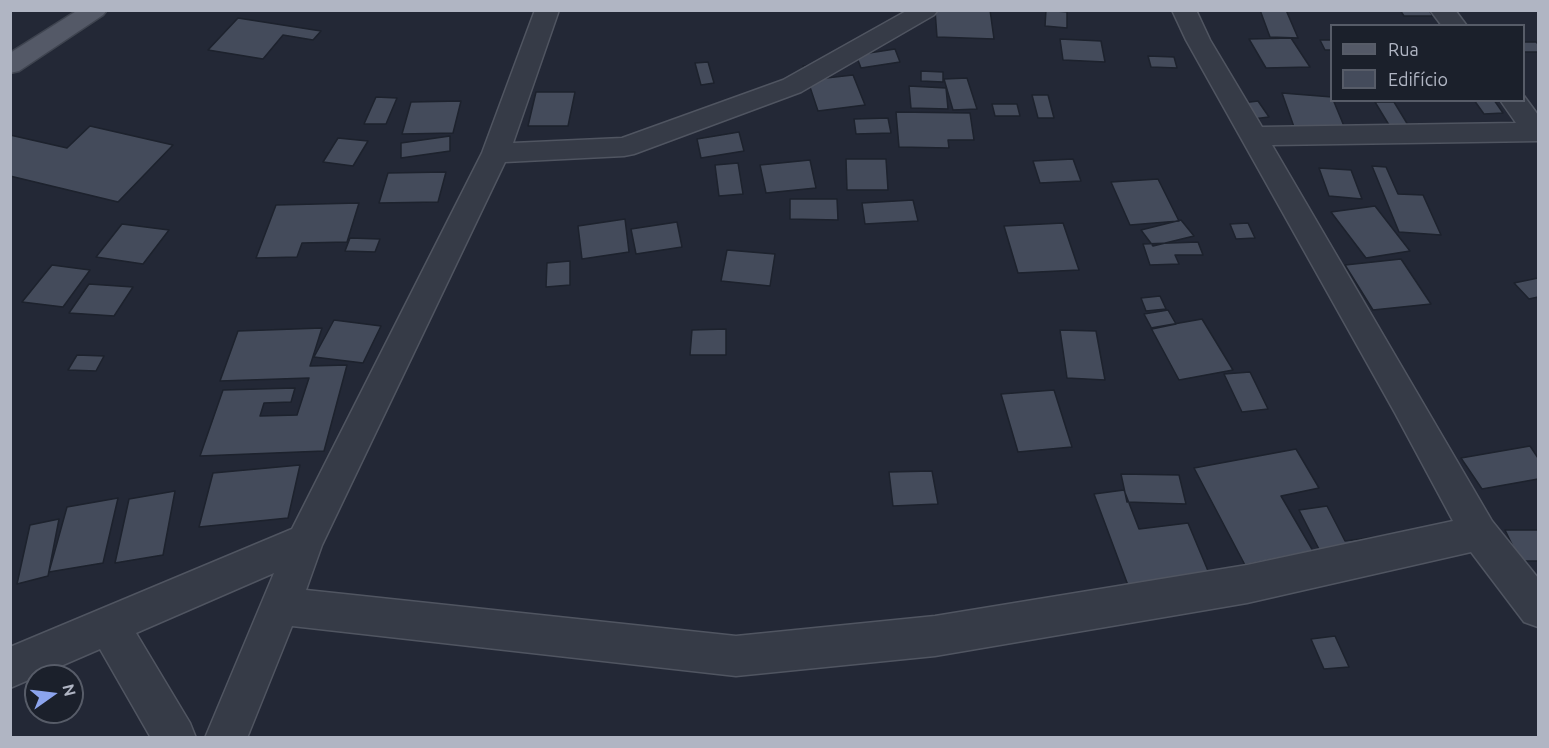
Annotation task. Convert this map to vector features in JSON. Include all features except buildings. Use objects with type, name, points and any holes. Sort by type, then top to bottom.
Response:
[{"type":"main road","points":[[10,65],[95,10]]},
{"type":"street","points":[[226,738],[281,606],[305,541],[496,153],[548,10]]},
{"type":"street","points":[[496,153],[624,147],[792,86],[926,10]]},
{"type":"street","points":[[1184,10],[1253,136],[1479,533],[1539,608]]},
{"type":"street","points":[[1442,10],[1453,24]]},
{"type":"street","points":[[1515,102],[1538,132]]},
{"type":"street","points":[[1253,136],[1538,132]]},
{"type":"street","points":[[281,606],[736,656],[935,636],[1247,584],[1479,533]]},
{"type":"street","points":[[10,668],[305,541]]},
{"type":"street","points":[[109,626],[175,738]]}]
